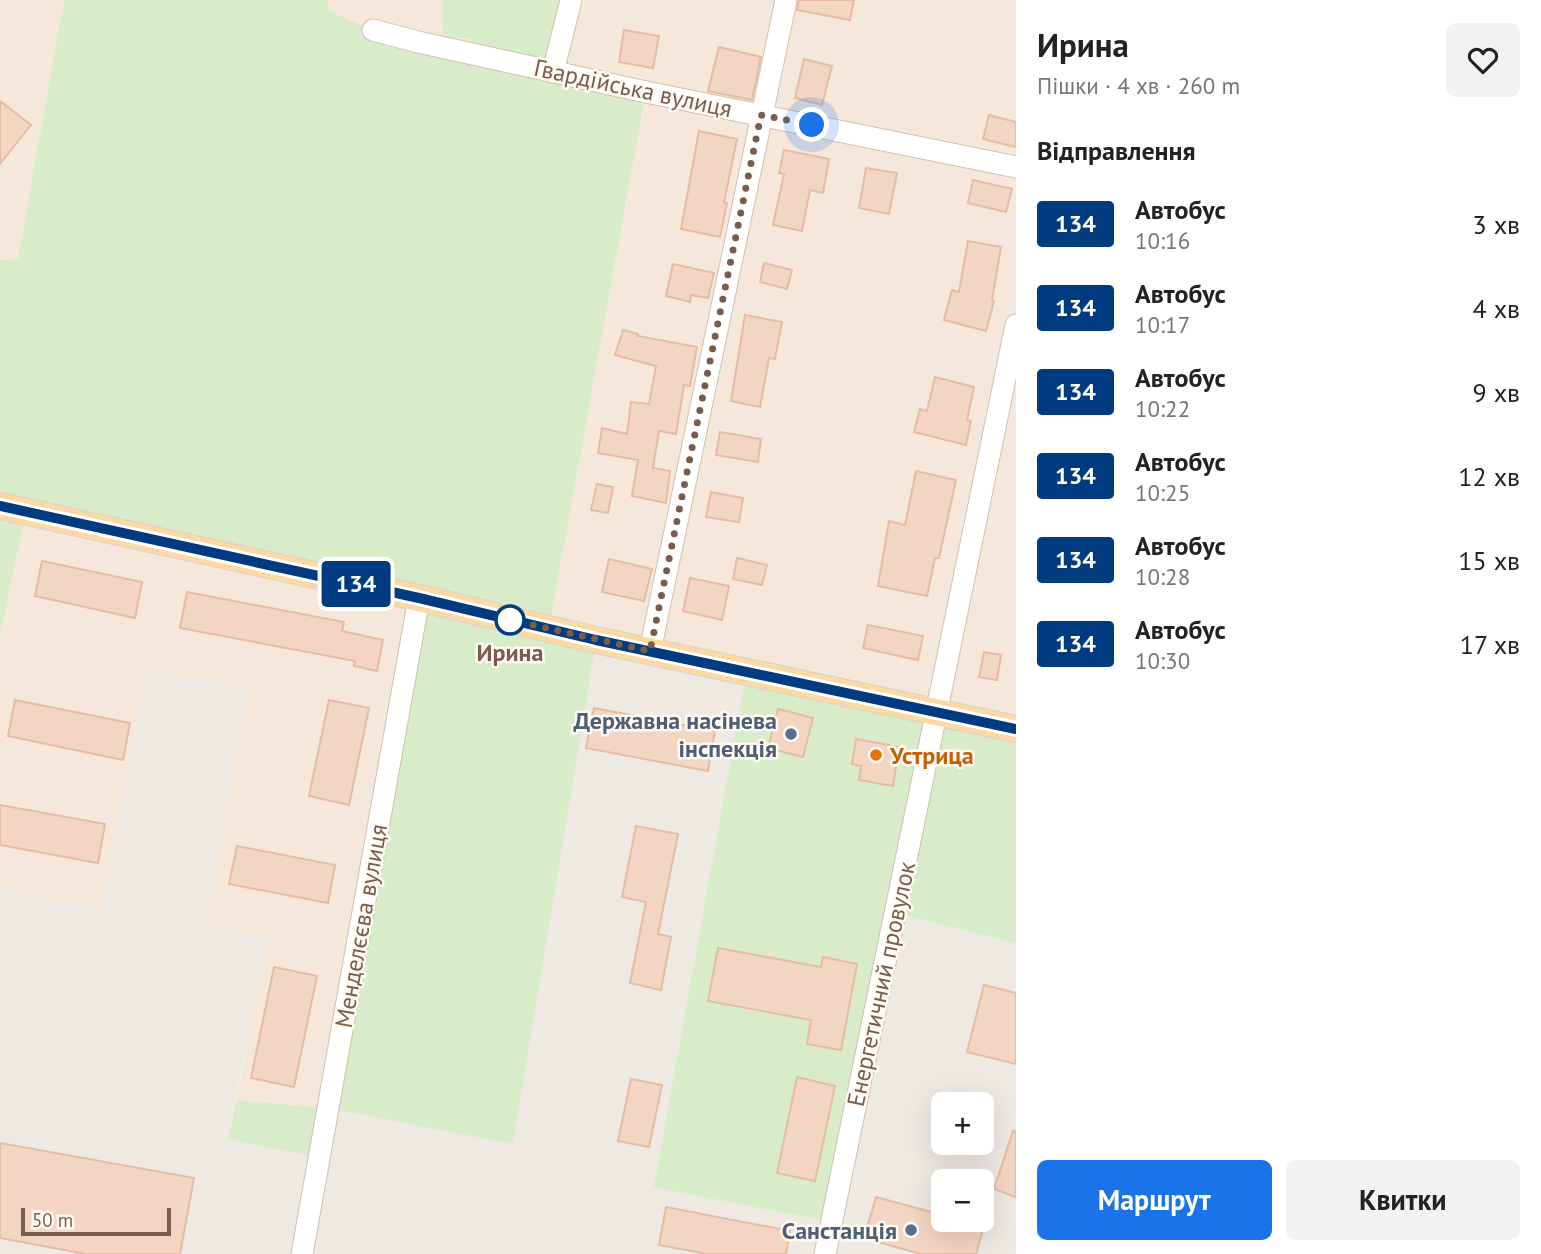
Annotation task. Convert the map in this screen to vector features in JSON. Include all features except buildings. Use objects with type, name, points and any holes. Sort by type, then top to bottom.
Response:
[{"type":"main road","points":[[0,506],[650,651],[1016,729]]},
{"type":"street","points":[[553,72],[571,0]]},
{"type":"street","points":[[650,651],[786,0]]},
{"type":"street","name":"Гвардійська вулиця","points":[[373,30],[418,43],[553,72],[1016,167]]},
{"type":"street","name":"Енергетичний провулок","points":[[825,1254],[1016,325]]},
{"type":"street","name":"Менделєєва вулиця","points":[[302,1254],[419,598]]},
{"type":"shaded area","points":[[0,0],[64,0],[18,260],[0,260]]},
{"type":"shaded area","points":[[328,0],[470,0],[471,55],[373,30],[328,11]]},
{"type":"shaded area","points":[[571,0],[1016,0],[1016,729],[549,629],[646,93],[553,72]]},
{"type":"shaded area","points":[[26,512],[419,598],[328,1108],[236,1100],[267,937],[206,923],[148,670],[101,910],[0,888],[0,635]]},
{"type":"shaded area","points":[[596,640],[747,670],[896,913],[1016,943],[1016,1254],[0,1254],[0,888],[101,910],[148,669],[248,688],[206,922],[267,937],[228,1138],[328,1108]]},
{"type":"green space","points":[[64,0],[328,0],[329,11],[373,30],[471,54],[471,38],[443,38],[442,0],[571,0],[553,72],[646,92],[549,629],[596,640],[513,1144],[329,1108],[319,1158],[228,1139],[236,1100],[328,1108],[418,598],[26,512],[0,635],[0,260],[18,259]]},
{"type":"green space","points":[[747,670],[1016,729],[1016,943],[896,913],[831,1222],[654,1187]]},
{"type":"bus line","name":"134","points":[[0,506],[419,598],[596,640],[1016,729]]},
{"type":"place","name":"Ирина","points":[[510,620]]},
{"type":"place","name":"Державна насiнева iнспекцiя","points":[[791,734]]},
{"type":"place","name":"Устрица","points":[[876,755]]},
{"type":"place","name":"Санстанція","points":[[911,1230]]},
{"type":"route","points":[[510,620],[497,617],[650,651],[761,115],[812,125]]}]
